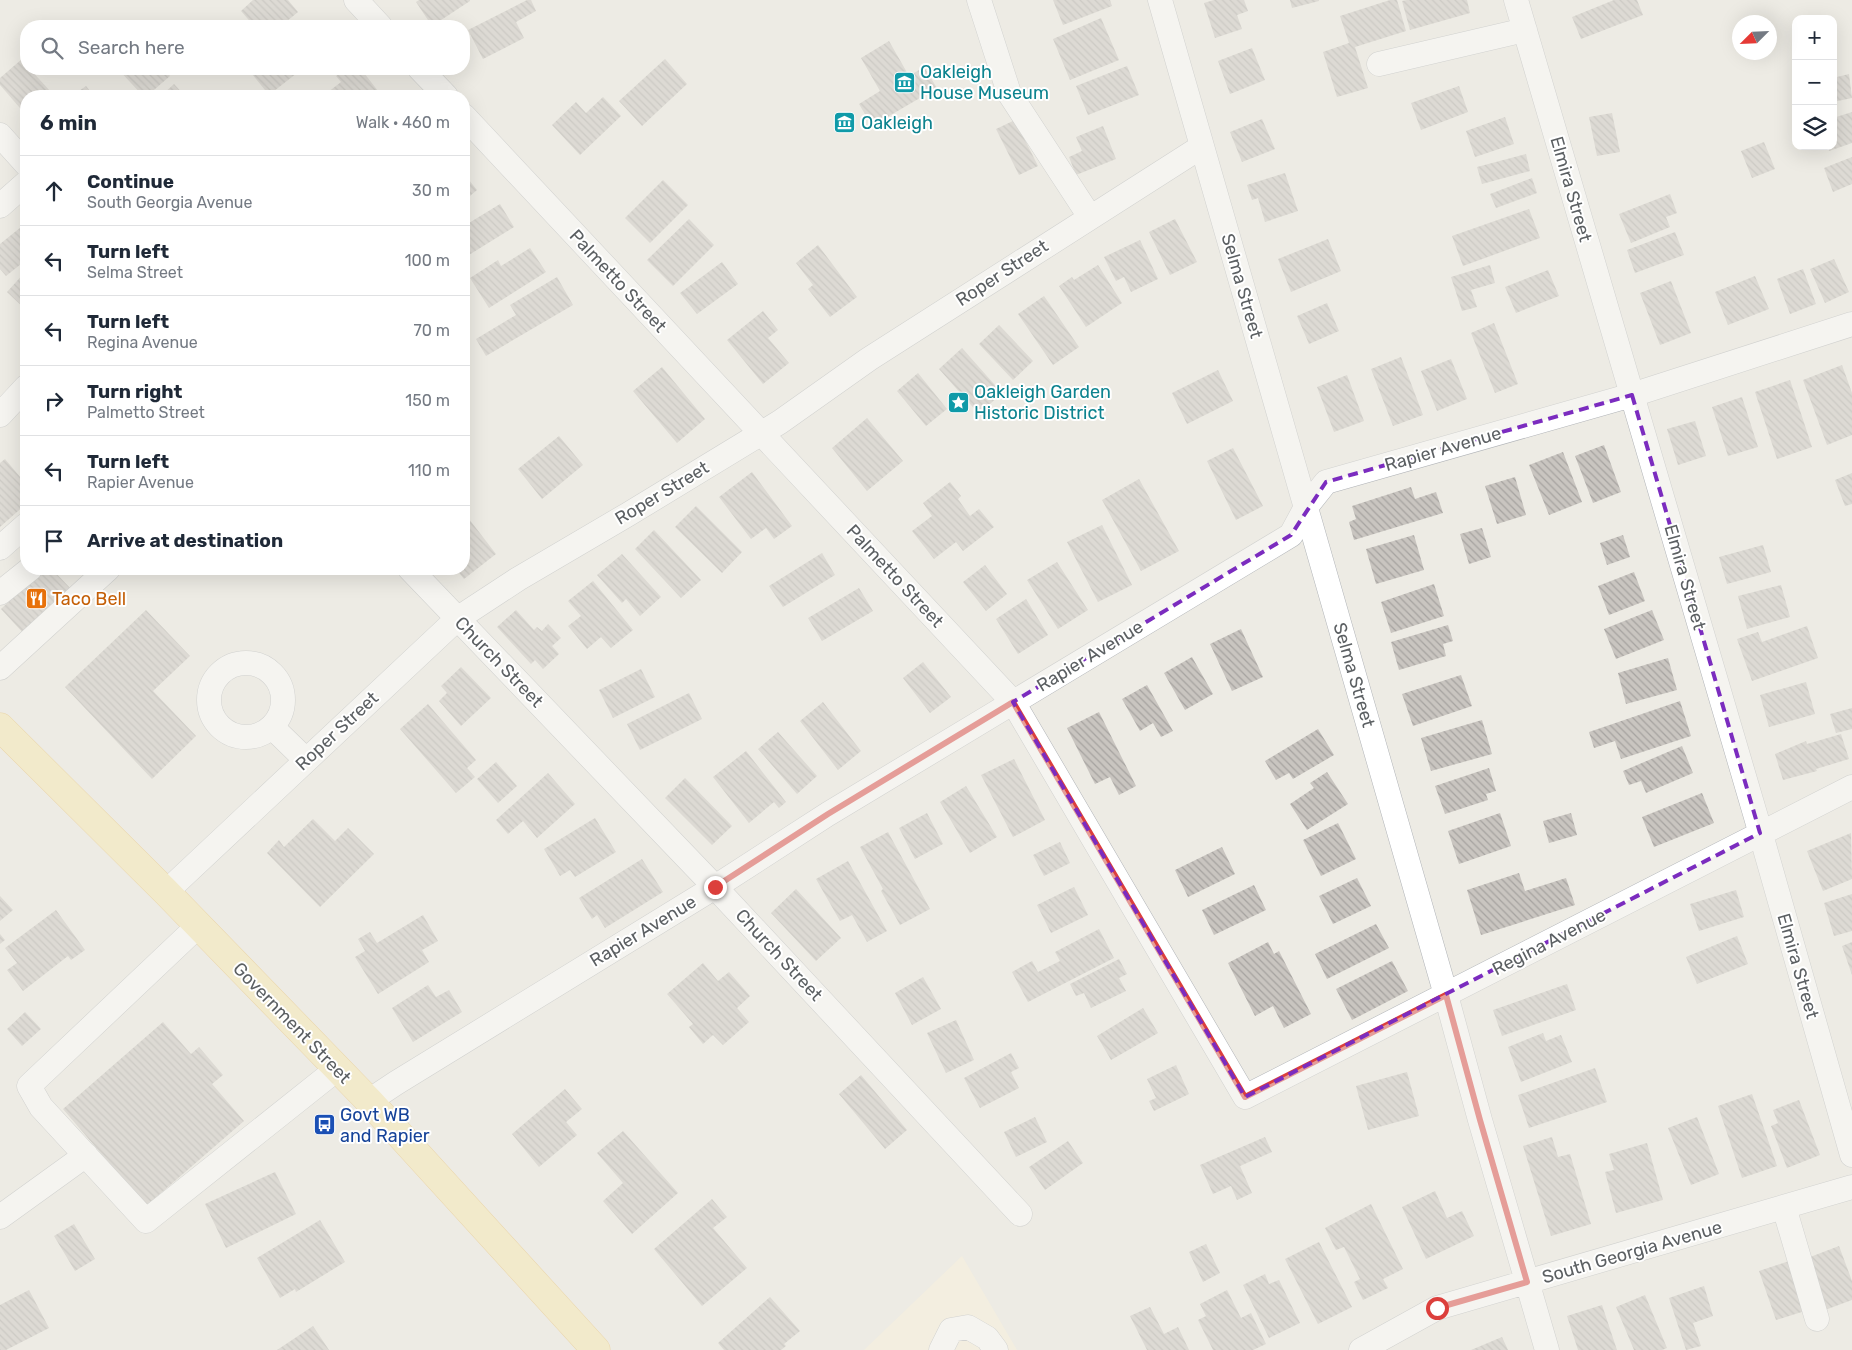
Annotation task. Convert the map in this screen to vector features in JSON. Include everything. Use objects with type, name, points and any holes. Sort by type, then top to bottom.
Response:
[{"type":"main road","name":"Government Street","points":[[0,726],[166,892],[369,1101],[596,1350]]},
{"type":"street","points":[[356,0],[374,20]]},
{"type":"street","points":[[979,0],[1009,92],[1090,217]]},
{"type":"street","name":"Selma Street","points":[[1160,0],[1547,1350]]},
{"type":"street","name":"Elmira Street","points":[[1516,0],[1760,833],[1852,1155]]},
{"type":"street","points":[[1379,64],[1525,30]]},
{"type":"street","points":[[426,75],[440,90]]},
{"type":"street","name":"Palmetto Street","points":[[470,122],[1013,702],[1245,1097]]},
{"type":"street","points":[[0,135],[20,157]]},
{"type":"street","name":"Roper Street","points":[[166,892],[457,619],[518,579],[780,422],[869,359],[1202,147]]},
{"type":"street","points":[[0,206],[20,188]]},
{"type":"street","name":"Rapier Avenue","points":[[369,1101],[715,887],[828,814],[1291,536],[1306,507],[1326,482],[1632,395],[1852,324]]},
{"type":"street","points":[[0,415],[20,393]]},
{"type":"street","points":[[0,548],[20,530]]},
{"type":"street","points":[[0,593],[22,575]]},
{"type":"street","points":[[0,668],[101,575]]},
{"type":"street","name":"Church Street","points":[[416,575],[715,887],[1020,1214]]},
{"type":"street","points":[[272,727],[306,760]]},
{"type":"street","name":"Regina Avenue","points":[[1245,1097],[1852,787]]},
{"type":"street","points":[[198,926],[29,1086],[41,1107],[146,1221],[337,1069]]},
{"type":"street","points":[[0,1217],[86,1155]]},
{"type":"street","name":"South Georgia Avenue","points":[[1361,1350],[1437,1308],[1852,1187]]},
{"type":"street","points":[[1784,1208],[1818,1319]]},
{"type":"street","points":[[941,1350],[951,1330],[968,1327],[987,1338],[996,1350]]},
{"type":"highlighted area","points":[[1632,395],[1760,833],[1245,1097],[1013,702],[1291,535],[1326,482]]},
{"type":"shaded area","points":[[962,1256],[1017,1350],[864,1350]]},
{"type":"building","points":[[253,0],[288,0],[298,12],[288,20],[249,20],[241,11]]},
{"type":"building","points":[[419,0],[470,0],[441,20],[428,20],[416,2]]},
{"type":"building","points":[[527,0],[531,0],[536,11],[516,22],[524,38],[483,59],[470,34],[470,29]]},
{"type":"building","points":[[1053,0],[1110,0],[1112,6],[1063,25]]},
{"type":"building","points":[[1214,0],[1244,0],[1248,11],[1237,15],[1242,29],[1215,38],[1204,3]]},
{"type":"building","points":[[1290,0],[1319,0],[1319,1],[1292,8]]},
{"type":"building","points":[[1390,0],[1397,0],[1406,31],[1355,47],[1368,88],[1337,97],[1323,52],[1349,43],[1340,16]]},
{"type":"building","points":[[1467,0],[1470,13],[1410,30],[1402,1]]},
{"type":"building","points":[[1614,0],[1637,0],[1643,15],[1581,39],[1572,17]]},
{"type":"building","points":[[1101,18],[1119,60],[1070,80],[1053,39]]},
{"type":"building","name":"Oakleigh House Museum","points":[[889,41],[909,76],[924,67],[937,88],[872,126],[859,104],[880,91],[861,58]]},
{"type":"building","points":[[1252,48],[1265,80],[1230,94],[1218,61]]},
{"type":"building","points":[[665,59],[687,84],[642,126],[619,101]]},
{"type":"building","points":[[20,61],[20,75],[35,75],[49,90],[20,90],[20,108],[0,85],[0,78]]},
{"type":"building","points":[[1127,66],[1139,95],[1088,115],[1076,86]]},
{"type":"building","points":[[1849,74],[1852,98],[1837,101],[1837,77]]},
{"type":"building","points":[[124,75],[170,76],[154,90],[137,90]]},
{"type":"building","points":[[253,75],[294,75],[275,90],[265,90]]},
{"type":"building","points":[[366,75],[377,90],[331,90],[341,82],[336,76]]},
{"type":"building","points":[[174,84],[180,90],[168,90]]},
{"type":"building","points":[[86,86],[89,90],[80,90]]},
{"type":"building","points":[[1459,86],[1468,112],[1421,130],[1411,103]]},
{"type":"building","points":[[603,97],[621,116],[580,155],[552,125],[576,102],[586,113]]},
{"type":"building","points":[[1852,112],[1852,143],[1837,148],[1837,117]]},
{"type":"building","points":[[1612,113],[1620,152],[1597,156],[1589,117]]},
{"type":"building","points":[[1505,117],[1514,144],[1475,157],[1466,131]]},
{"type":"building","points":[[1262,119],[1275,149],[1242,162],[1230,132]]},
{"type":"building","points":[[1015,120],[1038,166],[1019,175],[996,129]]},
{"type":"building","points":[[1103,126],[1116,159],[1076,175],[1069,157],[1082,151],[1076,137]]},
{"type":"building","points":[[1764,142],[1775,169],[1752,178],[1741,151]]},
{"type":"building","points":[[1526,154],[1530,171],[1482,184],[1477,167]]},
{"type":"building","points":[[1852,157],[1852,184],[1833,192],[1824,168]]},
{"type":"building","points":[[1285,173],[1298,211],[1265,222],[1258,198],[1252,200],[1247,185]]},
{"type":"building","points":[[1532,178],[1537,193],[1496,208],[1490,194]]},
{"type":"building","points":[[663,180],[688,205],[650,243],[625,218]]},
{"type":"building","points":[[470,181],[477,190],[470,196]]},
{"type":"building","points":[[1670,194],[1677,213],[1666,217],[1670,227],[1631,243],[1619,214]]},
{"type":"building","points":[[500,204],[514,227],[470,254],[470,222]]},
{"type":"building","points":[[1529,209],[1540,238],[1463,266],[1452,236]]},
{"type":"building","points":[[689,219],[714,245],[673,286],[647,260]]},
{"type":"building","points":[[1175,219],[1197,262],[1170,275],[1149,232]]},
{"type":"building","points":[[20,228],[20,265],[6,276],[0,269],[0,244]]},
{"type":"building","points":[[1675,232],[1684,255],[1635,273],[1627,250]]},
{"type":"building","points":[[1328,239],[1341,271],[1291,292],[1278,259]]},
{"type":"building","points":[[1140,240],[1158,279],[1131,292],[1124,277],[1116,281],[1104,257]]},
{"type":"building","points":[[818,245],[857,297],[830,317],[808,289],[813,285],[796,263]]},
{"type":"building","points":[[530,248],[546,272],[489,308],[470,278],[498,260],[501,266]]},
{"type":"building","points":[[1834,259],[1849,292],[1825,303],[1810,269]]},
{"type":"building","points":[[722,262],[738,284],[697,314],[680,293]]},
{"type":"building","points":[[1098,265],[1122,303],[1086,327],[1059,286],[1072,277],[1074,280]]},
{"type":"building","points":[[1490,265],[1495,283],[1471,290],[1477,307],[1462,311],[1451,277]]},
{"type":"building","points":[[1803,269],[1816,304],[1790,314],[1777,279]]},
{"type":"building","points":[[1548,270],[1559,296],[1516,313],[1505,287]]},
{"type":"building","points":[[1755,276],[1769,309],[1728,325],[1715,292]]},
{"type":"building","points":[[557,277],[573,305],[486,356],[476,339],[516,315],[510,305]]},
{"type":"building","points":[[20,278],[20,304],[7,292]]},
{"type":"building","points":[[1671,281],[1691,333],[1660,345],[1640,293]]},
{"type":"building","points":[[1044,296],[1079,347],[1053,365],[1018,314]]},
{"type":"building","points":[[1327,303],[1339,331],[1309,344],[1297,316]]},
{"type":"building","points":[[763,311],[778,330],[768,338],[789,363],[763,384],[727,340]]},
{"type":"building","points":[[1494,323],[1518,384],[1495,393],[1471,333]]},
{"type":"building","points":[[999,325],[1033,361],[1013,380],[979,344]]},
{"type":"building","points":[[962,348],[1002,393],[979,414],[939,369]]},
{"type":"building","points":[[1401,357],[1423,415],[1393,426],[1371,369]]},
{"type":"building","points":[[1451,359],[1467,399],[1437,411],[1421,371]]},
{"type":"building","points":[[1842,365],[1852,393],[1852,435],[1827,445],[1803,380]]},
{"type":"building","points":[[662,367],[705,419],[677,443],[633,391]]},
{"type":"building","points":[[1218,370],[1233,401],[1187,424],[1172,393]]},
{"type":"building","points":[[918,373],[947,409],[926,426],[897,391]]},
{"type":"building","points":[[1347,375],[1364,421],[1334,432],[1317,387]]},
{"type":"building","points":[[1790,380],[1812,447],[1777,459],[1755,392]]},
{"type":"building","points":[[1742,397],[1758,447],[1728,456],[1712,407]]},
{"type":"building","points":[[867,418],[903,461],[867,491],[832,448]]},
{"type":"building","points":[[1695,421],[1706,456],[1678,465],[1667,429]]},
{"type":"building","points":[[559,436],[583,465],[542,499],[518,469]]},
{"type":"building","points":[[1604,445],[1621,492],[1593,503],[1575,456]]},
{"type":"building","points":[[1233,448],[1263,506],[1236,520],[1207,461]]},
{"type":"building","points":[[1563,452],[1582,502],[1549,515],[1529,465]]},
{"type":"building","points":[[5,459],[20,477],[20,509],[0,527],[0,463]]},
{"type":"building","points":[[752,472],[792,526],[774,539],[766,528],[751,539],[719,497]]},
{"type":"building","points":[[1852,473],[1852,504],[1845,506],[1835,480]]},
{"type":"building","points":[[1515,477],[1526,515],[1497,524],[1485,486]]},
{"type":"building","points":[[1139,479],[1179,551],[1141,571],[1102,500]]},
{"type":"building","points":[[950,482],[961,496],[958,499],[970,516],[979,509],[994,527],[963,551],[956,542],[934,559],[912,531],[932,516],[923,503]]},
{"type":"building","points":[[1411,487],[1415,499],[1436,492],[1443,513],[1354,540],[1349,522],[1356,519],[1352,506]]},
{"type":"building","points":[[696,506],[742,552],[722,573],[675,527]]},
{"type":"building","points":[[470,520],[496,554],[470,574]]},
{"type":"building","points":[[1102,525],[1132,585],[1098,602],[1067,542]]},
{"type":"building","points":[[1482,528],[1491,557],[1469,564],[1460,534]]},
{"type":"building","points":[[654,530],[701,580],[681,598],[635,549]]},
{"type":"building","points":[[1414,535],[1424,570],[1376,584],[1366,549]]},
{"type":"building","points":[[1623,535],[1630,557],[1607,565],[1600,543]]},
{"type":"building","points":[[1763,545],[1771,572],[1727,584],[1719,557]]},
{"type":"building","points":[[822,553],[835,575],[783,607],[769,586]]},
{"type":"building","points":[[622,554],[661,597],[640,616],[626,599],[622,603],[597,575]]},
{"type":"building","points":[[1057,562],[1088,610],[1058,629],[1027,580]]},
{"type":"building","points":[[985,565],[1007,594],[986,611],[963,582]]},
{"type":"building","points":[[1634,572],[1645,601],[1609,615],[1598,586]]},
{"type":"building","name":"Taco Bell","points":[[37,575],[58,575],[72,590],[25,635],[1,609]]},
{"type":"building","points":[[461,575],[469,575],[464,579]]},
{"type":"building","points":[[593,581],[633,630],[611,648],[601,637],[587,649],[568,626],[581,616],[568,601]]},
{"type":"building","points":[[1434,584],[1444,616],[1391,633],[1381,602]]},
{"type":"building","points":[[1781,585],[1790,617],[1747,629],[1738,596]]},
{"type":"building","points":[[859,588],[873,611],[822,641],[808,618]]},
{"type":"building","points":[[1026,599],[1048,635],[1018,654],[996,619]]},
{"type":"building","points":[[146,610],[190,656],[153,691],[196,736],[152,779],[65,687]]},
{"type":"building","points":[[516,610],[534,630],[537,627],[542,631],[548,624],[561,638],[552,646],[559,654],[543,669],[535,660],[531,664],[497,627]]},
{"type":"building","points":[[1652,610],[1664,640],[1616,659],[1604,629]]},
{"type":"building","points":[[1448,625],[1453,641],[1443,644],[1446,656],[1399,670],[1391,642]]},
{"type":"building","points":[[1807,626],[1818,658],[1752,681],[1737,639],[1758,632],[1762,642]]},
{"type":"building","points":[[1241,629],[1263,677],[1232,691],[1210,644]]},
{"type":"building","points":[[1192,657],[1213,694],[1185,710],[1164,673]]},
{"type":"building","points":[[1668,658],[1677,690],[1626,704],[1618,673]]},
{"type":"building","points":[[923,662],[951,697],[930,713],[903,678]]},
{"type":"building","points":[[461,667],[491,698],[461,726],[439,701],[447,693],[441,686]]},
{"type":"building","points":[[641,669],[655,697],[613,718],[599,690]]},
{"type":"building","points":[[1461,675],[1472,706],[1413,726],[1402,694]]},
{"type":"building","points":[[1806,682],[1815,714],[1769,727],[1760,695]]},
{"type":"building","points":[[1147,685],[1173,731],[1161,737],[1153,723],[1140,731],[1122,699]]},
{"type":"building","points":[[689,693],[702,719],[640,750],[627,724]]},
{"type":"building","points":[[1680,701],[1691,736],[1621,759],[1615,741],[1594,748],[1589,732]]},
{"type":"building","points":[[823,702],[861,751],[838,770],[800,721]]},
{"type":"building","points":[[428,704],[476,760],[467,768],[475,777],[456,793],[400,729]]},
{"type":"building","points":[[1852,708],[1852,729],[1836,733],[1830,714]]},
{"type":"building","points":[[1099,712],[1136,786],[1119,795],[1110,777],[1095,784],[1067,728]]},
{"type":"building","points":[[1482,720],[1492,754],[1431,771],[1421,738]]},
{"type":"building","points":[[1318,729],[1334,755],[1293,779],[1289,773],[1276,780],[1265,761]]},
{"type":"building","points":[[778,732],[817,776],[797,794],[758,749]]},
{"type":"building","points":[[1841,734],[1849,759],[1816,769],[1817,771],[1783,780],[1775,754],[1806,741],[1807,744]]},
{"type":"building","points":[[1682,746],[1693,773],[1646,793],[1641,781],[1629,785],[1623,771]]},
{"type":"building","points":[[746,751],[786,802],[779,808],[774,802],[749,823],[713,777]]},
{"type":"building","points":[[1014,759],[1045,820],[1013,837],[981,775]]},
{"type":"building","points":[[496,762],[517,786],[498,803],[477,779]]},
{"type":"building","points":[[1489,768],[1496,791],[1486,794],[1488,800],[1445,814],[1435,786]]},
{"type":"building","points":[[1327,772],[1348,804],[1307,830],[1290,804],[1314,788],[1310,783]]},
{"type":"building","points":[[548,773],[575,804],[537,838],[523,821],[508,834],[496,820]]},
{"type":"building","points":[[685,778],[732,826],[712,845],[665,798]]},
{"type":"building","points":[[966,786],[997,837],[970,853],[940,802]]},
{"type":"building","points":[[1702,793],[1714,823],[1654,847],[1642,817]]},
{"type":"building","points":[[927,813],[943,844],[915,859],[899,828]]},
{"type":"building","points":[[1500,813],[1511,846],[1459,864],[1448,831]]},
{"type":"building","points":[[1571,813],[1577,835],[1549,843],[1543,821]]},
{"type":"building","points":[[595,818],[616,852],[575,877],[570,870],[560,876],[544,849]]},
{"type":"building","points":[[313,819],[335,841],[348,828],[374,854],[320,907],[267,853],[279,840],[284,847]]},
{"type":"building","points":[[1338,823],[1356,859],[1321,876],[1303,840]]},
{"type":"building","points":[[888,832],[930,909],[900,925],[860,847]]},
{"type":"building","points":[[1851,833],[1852,879],[1823,891],[1807,851]]},
{"type":"building","points":[[1060,842],[1070,863],[1044,876],[1033,855]]},
{"type":"building","points":[[1222,847],[1235,874],[1188,897],[1175,870]]},
{"type":"building","points":[[642,859],[663,892],[605,928],[597,915],[592,919],[579,898]]},
{"type":"building","points":[[848,861],[887,931],[867,942],[852,915],[840,921],[816,879]]},
{"type":"building","points":[[1519,873],[1525,891],[1566,878],[1575,905],[1481,935],[1467,890]]},
{"type":"building","points":[[1357,878],[1371,906],[1333,924],[1319,896]]},
{"type":"building","points":[[1254,885],[1266,910],[1214,935],[1202,910]]},
{"type":"building","points":[[1074,887],[1088,915],[1051,933],[1037,905]]},
{"type":"building","points":[[796,889],[841,938],[816,961],[771,913]]},
{"type":"building","points":[[1736,890],[1744,917],[1699,931],[1690,904]]},
{"type":"building","points":[[1852,894],[1852,931],[1834,936],[1824,903]]},
{"type":"building","points":[[0,896],[13,910],[0,921]]},
{"type":"building","points":[[56,910],[85,950],[71,960],[68,956],[23,991],[7,970],[17,963],[5,948]]},
{"type":"building","points":[[423,915],[438,941],[422,950],[429,962],[378,994],[355,957],[365,951],[358,939],[370,932],[377,943]]},
{"type":"building","points":[[1376,924],[1389,948],[1327,979],[1315,954]]},
{"type":"building","points":[[1099,929],[1114,958],[1028,1002],[1012,972],[1032,961],[1038,972],[1060,961],[1055,952]]},
{"type":"building","points":[[0,934],[5,940],[0,944]]},
{"type":"building","points":[[1737,936],[1748,964],[1697,984],[1686,957]]},
{"type":"building","points":[[1268,942],[1274,954],[1279,951],[1311,1014],[1284,1028],[1273,1006],[1255,1016],[1228,963]]},
{"type":"building","points":[[1852,942],[1852,975],[1842,946]]},
{"type":"building","points":[[1119,959],[1127,974],[1119,978],[1126,991],[1091,1008],[1084,993],[1076,996],[1070,984]]},
{"type":"building","points":[[1392,961],[1408,991],[1352,1020],[1336,989]]},
{"type":"building","points":[[703,963],[718,981],[729,972],[750,996],[737,1008],[749,1022],[723,1045],[713,1035],[703,1044],[689,1027],[693,1024],[667,994]]},
{"type":"building","points":[[923,977],[941,1009],[912,1025],[895,993]]},
{"type":"building","points":[[1567,984],[1576,1010],[1502,1036],[1493,1010]]},
{"type":"building","points":[[428,985],[436,997],[449,990],[462,1012],[413,1042],[392,1008]]},
{"type":"building","points":[[1143,1008],[1158,1033],[1111,1060],[1097,1036]]},
{"type":"building","points":[[25,1012],[41,1029],[22,1046],[7,1029]]},
{"type":"building","points":[[956,1020],[974,1060],[946,1073],[927,1033]]},
{"type":"building","points":[[163,1022],[191,1054],[199,1047],[223,1075],[212,1084],[244,1121],[146,1206],[63,1109]]},
{"type":"building","points":[[1543,1033],[1546,1041],[1561,1035],[1572,1062],[1521,1082],[1508,1047]]},
{"type":"building","points":[[1011,1053],[1019,1068],[1011,1072],[1019,1088],[980,1108],[964,1078]]},
{"type":"building","points":[[1176,1065],[1189,1094],[1154,1111],[1149,1101],[1156,1098],[1147,1079]]},
{"type":"building","points":[[1595,1068],[1607,1102],[1529,1128],[1518,1095]]},
{"type":"building","points":[[1407,1072],[1419,1116],[1368,1130],[1356,1086]]},
{"type":"building","points":[[861,1075],[907,1130],[885,1149],[839,1094]]},
{"type":"building","points":[[565,1089],[582,1109],[566,1122],[577,1135],[539,1167],[512,1134]]},
{"type":"building","points":[[1752,1094],[1777,1166],[1742,1178],[1718,1106]]},
{"type":"building","points":[[1799,1100],[1820,1155],[1787,1168],[1771,1126],[1778,1123],[1773,1110]]},
{"type":"building","points":[[1035,1117],[1047,1142],[1016,1157],[1004,1132]]},
{"type":"building","points":[[1697,1117],[1719,1174],[1691,1185],[1668,1128]]},
{"type":"building","points":[[623,1131],[678,1193],[632,1234],[603,1201],[623,1183],[597,1153]]},
{"type":"building","points":[[1265,1137],[1272,1152],[1240,1166],[1252,1193],[1237,1200],[1231,1186],[1213,1194],[1200,1165]]},
{"type":"building","points":[[1552,1137],[1558,1157],[1570,1154],[1591,1224],[1551,1236],[1523,1146]]},
{"type":"building","points":[[1068,1141],[1083,1163],[1045,1190],[1029,1167]]},
{"type":"building","points":[[1647,1143],[1663,1200],[1616,1213],[1605,1172],[1614,1170],[1609,1154]]},
{"type":"building","points":[[275,1172],[296,1214],[226,1248],[205,1204]]},
{"type":"building","points":[[1435,1191],[1447,1218],[1462,1211],[1474,1236],[1426,1259],[1402,1207]]},
{"type":"building","points":[[712,1199],[727,1217],[713,1228],[747,1268],[702,1306],[654,1249]]},
{"type":"building","points":[[1371,1204],[1403,1269],[1383,1279],[1388,1288],[1363,1300],[1354,1282],[1360,1279],[1344,1247],[1336,1250],[1325,1228]]},
{"type":"building","points":[[320,1220],[345,1262],[296,1292],[295,1289],[280,1298],[257,1258]]},
{"type":"building","points":[[74,1224],[95,1259],[75,1271],[54,1236]]},
{"type":"building","points":[[1319,1242],[1352,1307],[1318,1324],[1285,1259]]},
{"type":"building","points":[[1206,1244],[1220,1273],[1203,1282],[1189,1252]]},
{"type":"building","points":[[1839,1246],[1852,1281],[1852,1300],[1825,1310],[1805,1259]]},
{"type":"building","points":[[1792,1260],[1808,1310],[1776,1320],[1759,1271]]},
{"type":"building","points":[[1265,1274],[1269,1284],[1279,1280],[1300,1323],[1269,1338],[1243,1285]]},
{"type":"building","points":[[1704,1286],[1713,1316],[1693,1323],[1701,1346],[1686,1350],[1669,1298]]},
{"type":"building","points":[[29,1290],[49,1328],[6,1350],[0,1350],[0,1305]]},
{"type":"building","points":[[1227,1290],[1241,1318],[1251,1313],[1266,1344],[1253,1350],[1213,1350],[1198,1320],[1206,1316],[1200,1304]]},
{"type":"building","points":[[1645,1295],[1667,1348],[1662,1350],[1634,1350],[1616,1307]]},
{"type":"building","points":[[770,1297],[800,1331],[784,1344],[786,1346],[781,1350],[724,1350],[718,1343]]},
{"type":"building","points":[[1602,1305],[1617,1350],[1578,1350],[1567,1316]]},
{"type":"building","points":[[1150,1307],[1164,1334],[1178,1327],[1189,1350],[1147,1350],[1130,1316]]},
{"type":"building","points":[[313,1326],[329,1350],[277,1350]]},
{"type":"building","points":[[1502,1337],[1508,1350],[1471,1350]]},
{"type":"place","name":"Oakleigh House Museum","points":[[904,82]]},
{"type":"place","name":"Oakleigh","points":[[845,123]]},
{"type":"place","name":"Oakleigh Garden Historic District","points":[[958,402]]},
{"type":"place","name":"Taco Bell","points":[[36,599]]},
{"type":"place","name":"Govt WB and Rapier","points":[[324,1125]]},
{"type":"route","points":[[715,887],[828,814],[1013,702],[1245,1097],[1446,995],[1527,1282],[1437,1308]]}]
